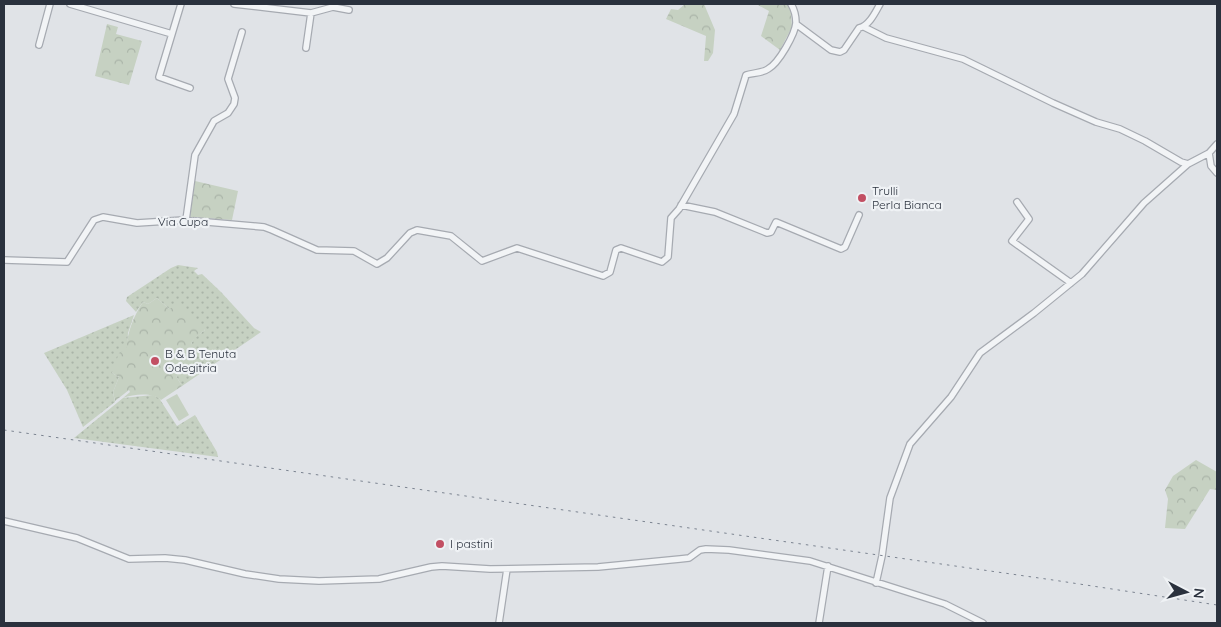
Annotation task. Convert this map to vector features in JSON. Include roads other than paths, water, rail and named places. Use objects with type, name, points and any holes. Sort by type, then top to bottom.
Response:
[{"type":"street","points":[[39,45],[50,4]]},
{"type":"street","points":[[70,4],[172,34]]},
{"type":"street","points":[[181,4],[159,77],[190,88]]},
{"type":"street","points":[[234,4],[311,13],[333,7],[348,10]]},
{"type":"street","points":[[791,4],[796,24],[788,43],[768,70],[746,75],[734,114],[681,205],[714,212],[766,233],[771,232],[776,222],[841,249],[844,247],[859,215]]},
{"type":"street","points":[[796,24],[830,50],[840,52],[844,50],[859,28],[864,27],[880,4]]},
{"type":"street","points":[[306,48],[311,13]]},
{"type":"street","points":[[864,27],[886,38],[963,59],[1096,122],[1120,129],[1188,164]]},
{"type":"street","points":[[186,220],[195,155],[214,121],[228,113],[234,104],[235,98],[228,79],[242,32]]},
{"type":"street","points":[[876,582],[881,563],[890,498],[910,444],[951,397],[980,353],[1082,274],[1144,203],[1188,164],[1209,153],[1217,144]]},
{"type":"street","points":[[1209,153],[1211,166],[1217,173]]},
{"type":"street","points":[[1017,202],[1029,219],[1012,241],[1070,283]]},
{"type":"street","name":"Via Cupa","points":[[4,260],[67,262],[97,218],[137,223],[186,220],[264,228],[317,250],[354,251],[377,264],[387,258],[410,234],[417,230],[451,236],[482,261],[517,248],[604,276],[610,272],[616,250],[621,248],[662,262],[668,257],[671,218],[681,205]]},
{"type":"street","points":[[4,521],[77,538],[129,559],[165,558],[185,560],[245,574],[279,579],[319,581],[379,579],[442,566],[507,569],[598,567],[689,558],[706,548],[729,550],[802,560],[828,566],[945,604],[983,623]]},
{"type":"street","points":[[819,623],[828,566]]},
{"type":"street","points":[[499,623],[507,569]]},
{"type":"railway","points":[[4,430],[1217,605]]},
{"type":"place","name":"Trulli Perla Bianca","points":[[862,198]]},
{"type":"place","name":"B & B Tenuta Odegitria","points":[[155,361]]},
{"type":"place","name":"I pastini","points":[[440,544]]}]
